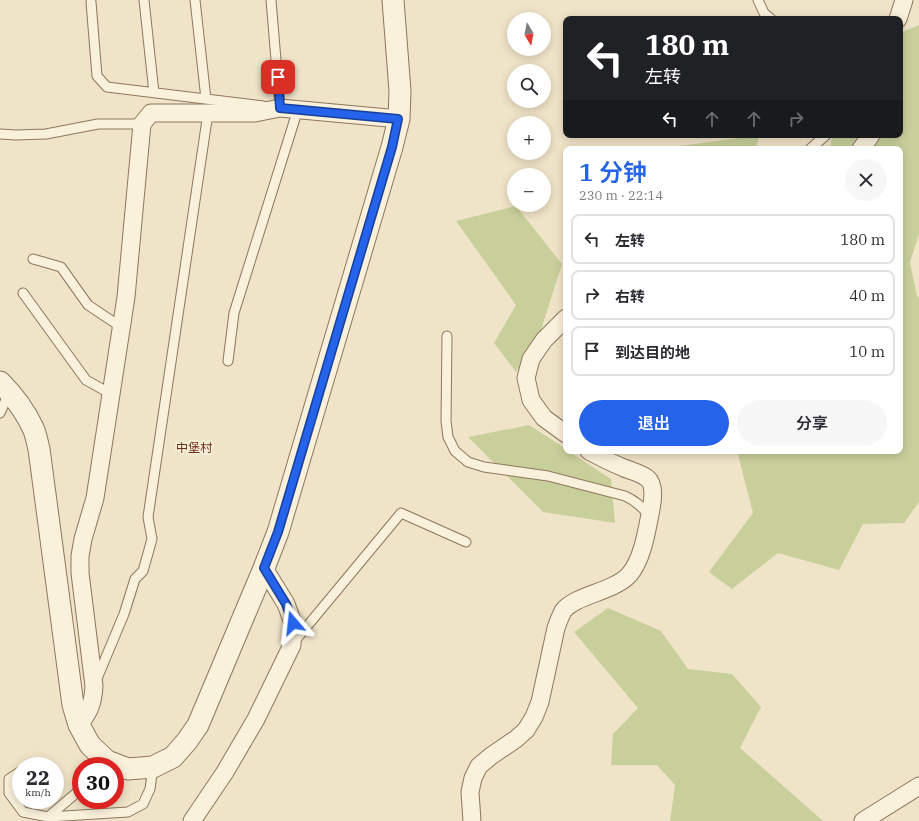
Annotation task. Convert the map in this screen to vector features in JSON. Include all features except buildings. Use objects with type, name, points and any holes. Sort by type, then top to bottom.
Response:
[{"type":"street","points":[[124,768],[153,767],[173,757],[198,725],[278,532],[392,147],[398,119],[400,91],[393,0]]},
{"type":"street","points":[[899,16],[904,0]]},
{"type":"street","points":[[79,725],[88,714],[93,702],[94,686],[80,573],[80,556],[83,539],[95,498],[126,297],[142,124],[151,113],[207,106],[255,113],[280,108],[398,119]]},
{"type":"street","points":[[563,321],[544,340],[531,359],[526,378],[531,400],[544,418],[563,432]]},
{"type":"street","points":[[5,387],[22,409],[34,429],[39,449],[73,705],[79,725],[90,745],[99,757]]},
{"type":"street","points":[[472,821],[470,792],[473,778],[479,766],[526,730],[534,718],[540,702],[559,618],[564,610],[573,603],[618,584],[629,575],[637,564],[650,517],[652,484],[647,478],[594,454]]},
{"type":"street","points":[[192,821],[225,772],[256,719],[292,644],[293,623],[286,604],[264,568]]},
{"type":"street","points":[[863,821],[919,786]]},
{"type":"lane","points":[[144,0],[154,93]]},
{"type":"lane","points":[[94,686],[124,614],[135,579],[143,571],[152,538],[148,517],[207,106],[196,0]]},
{"type":"lane","points":[[271,0],[280,108]]},
{"type":"lane","points":[[758,0],[764,13],[768,16]]},
{"type":"lane","points":[[91,2],[97,76],[107,88],[154,93],[207,106]]},
{"type":"lane","points":[[228,361],[234,313],[298,109]]},
{"type":"lane","points":[[0,134],[46,134],[98,124],[142,124]]},
{"type":"lane","points":[[813,146],[823,138]]},
{"type":"lane","points":[[33,259],[61,266],[88,305],[121,327]]},
{"type":"lane","points":[[23,294],[86,380],[111,394]]},
{"type":"lane","points":[[447,336],[446,421],[448,437],[455,451],[468,462],[484,467],[548,476],[625,496],[635,501],[650,517]]},
{"type":"lane","points":[[0,413],[5,387]]},
{"type":"lane","points":[[292,644],[401,513],[466,542]]},
{"type":"lane","points":[[22,809],[24,812],[48,817],[128,812],[143,804],[150,790],[153,767]]},
{"type":"lane","points":[[12,777],[8,779],[9,793],[12,797]]},
{"type":"lane","points":[[48,817],[72,797]]},
{"type":"green space","points":[[919,25],[919,234],[910,262],[917,296],[919,298],[919,502],[904,523],[863,524],[839,570],[778,553],[732,589],[709,572],[753,513],[738,454],[903,454],[903,146],[830,146],[832,138],[903,138],[903,32]]},
{"type":"green space","points":[[738,138],[758,138],[757,146],[681,146]]},
{"type":"green space","points":[[507,208],[507,212],[521,212],[562,264],[540,333],[516,372],[494,343],[516,305],[456,221]]},
{"type":"green space","points":[[529,425],[563,447],[563,454],[573,454],[611,479],[615,523],[543,512],[468,437]]},
{"type":"green space","points":[[608,608],[661,631],[688,669],[732,674],[761,707],[740,748],[823,821],[670,821],[675,785],[657,765],[611,765],[613,734],[638,708],[574,632]]},
{"type":"district","name":"中堡村","points":[[194,448]]},
{"type":"route","points":[[278,77],[280,108],[398,119],[392,147],[278,532],[264,568],[286,604],[293,623]]}]
